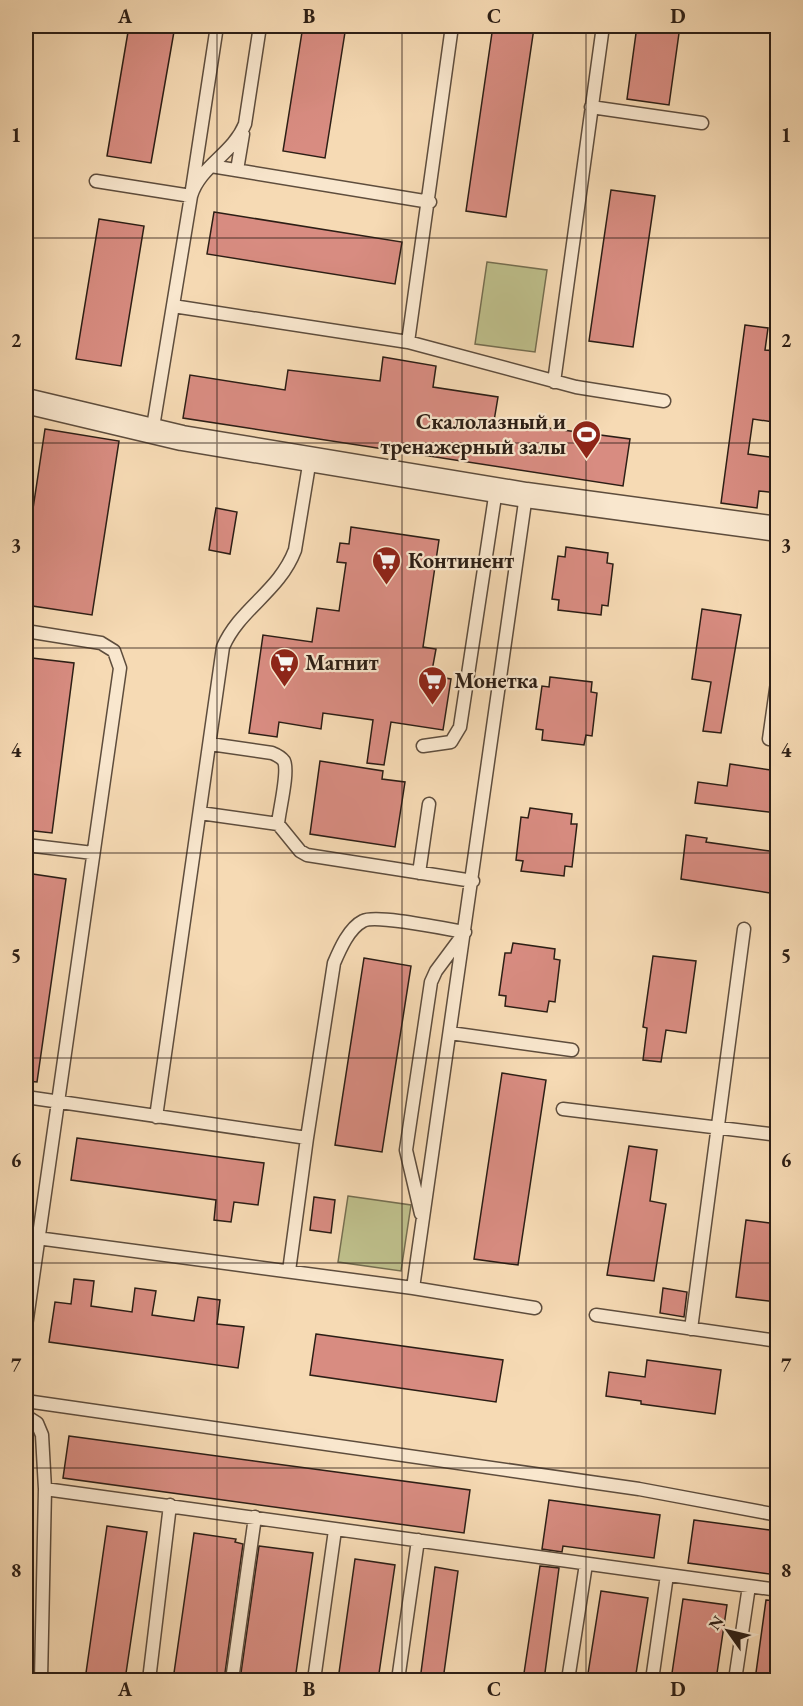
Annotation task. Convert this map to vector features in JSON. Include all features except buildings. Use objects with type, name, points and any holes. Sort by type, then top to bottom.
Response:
[{"type":"street","points":[[26,402],[152,433],[526,495],[777,529]]},
{"type":"lane","points":[[152,433],[217,26]]},
{"type":"lane","points":[[237,170],[260,26]]},
{"type":"lane","points":[[408,342],[430,202],[452,26]]},
{"type":"lane","points":[[554,381],[603,26]]},
{"type":"lane","points":[[591,107],[702,123]]},
{"type":"lane","points":[[191,196],[198,180],[232,147],[245,124]]},
{"type":"lane","points":[[211,166],[430,202]]},
{"type":"lane","points":[[96,181],[191,196]]},
{"type":"lane","points":[[173,306],[408,342],[554,381],[664,401]]},
{"type":"lane","points":[[156,1117],[222,647],[237,622],[284,576],[295,550],[310,459]]},
{"type":"lane","points":[[423,746],[452,742],[460,727],[496,490]]},
{"type":"lane","points":[[413,1288],[526,495]]},
{"type":"lane","points":[[26,631],[101,642],[114,651],[120,668],[56,1102],[26,1326]]},
{"type":"lane","points":[[769,739],[777,675]]},
{"type":"lane","points":[[210,744],[272,753],[280,757],[285,763],[285,772],[278,824]]},
{"type":"lane","points":[[419,873],[429,804]]},
{"type":"lane","points":[[200,813],[278,824],[300,851],[307,855],[472,881]]},
{"type":"lane","points":[[26,846],[93,853]]},
{"type":"lane","points":[[289,1271],[334,963],[344,942],[359,923],[374,918],[465,932]]},
{"type":"lane","points":[[692,1329],[744,929]]},
{"type":"lane","points":[[423,1219],[406,1150],[431,982],[436,971],[465,932]]},
{"type":"lane","points":[[450,1033],[572,1050]]},
{"type":"lane","points":[[26,1096],[307,1138]]},
{"type":"lane","points":[[564,1109],[777,1135]]},
{"type":"lane","points":[[37,1238],[413,1288],[535,1308]]},
{"type":"lane","points":[[596,1315],[777,1341]]},
{"type":"lane","points":[[26,1401],[639,1489],[777,1515]]},
{"type":"lane","points":[[26,1416],[37,1423],[42,1435],[45,1489],[41,1680]]},
{"type":"lane","points":[[45,1489],[777,1590]]},
{"type":"lane","points":[[149,1680],[170,1505]]},
{"type":"lane","points":[[232,1680],[255,1517]]},
{"type":"lane","points":[[314,1680],[335,1530]]},
{"type":"lane","points":[[398,1680],[418,1540]]},
{"type":"lane","points":[[568,1680],[586,1564]]},
{"type":"lane","points":[[652,1680],[667,1575]]},
{"type":"lane","points":[[735,1680],[749,1586]]},
{"type":"path","points":[[26,59],[30,26]]},
{"type":"green space","points":[[487,262],[547,270],[535,352],[475,344]]},
{"type":"green space","points":[[348,1196],[411,1205],[401,1271],[338,1262]]},
{"type":"place","name":"Скалолазный и тренажерный залы","points":[[587,460]]},
{"type":"place","name":"Континент","points":[[387,586]]},
{"type":"place","name":"Магнит","points":[[284,688]]},
{"type":"place","name":"Монетка","points":[[433,706]]}]
